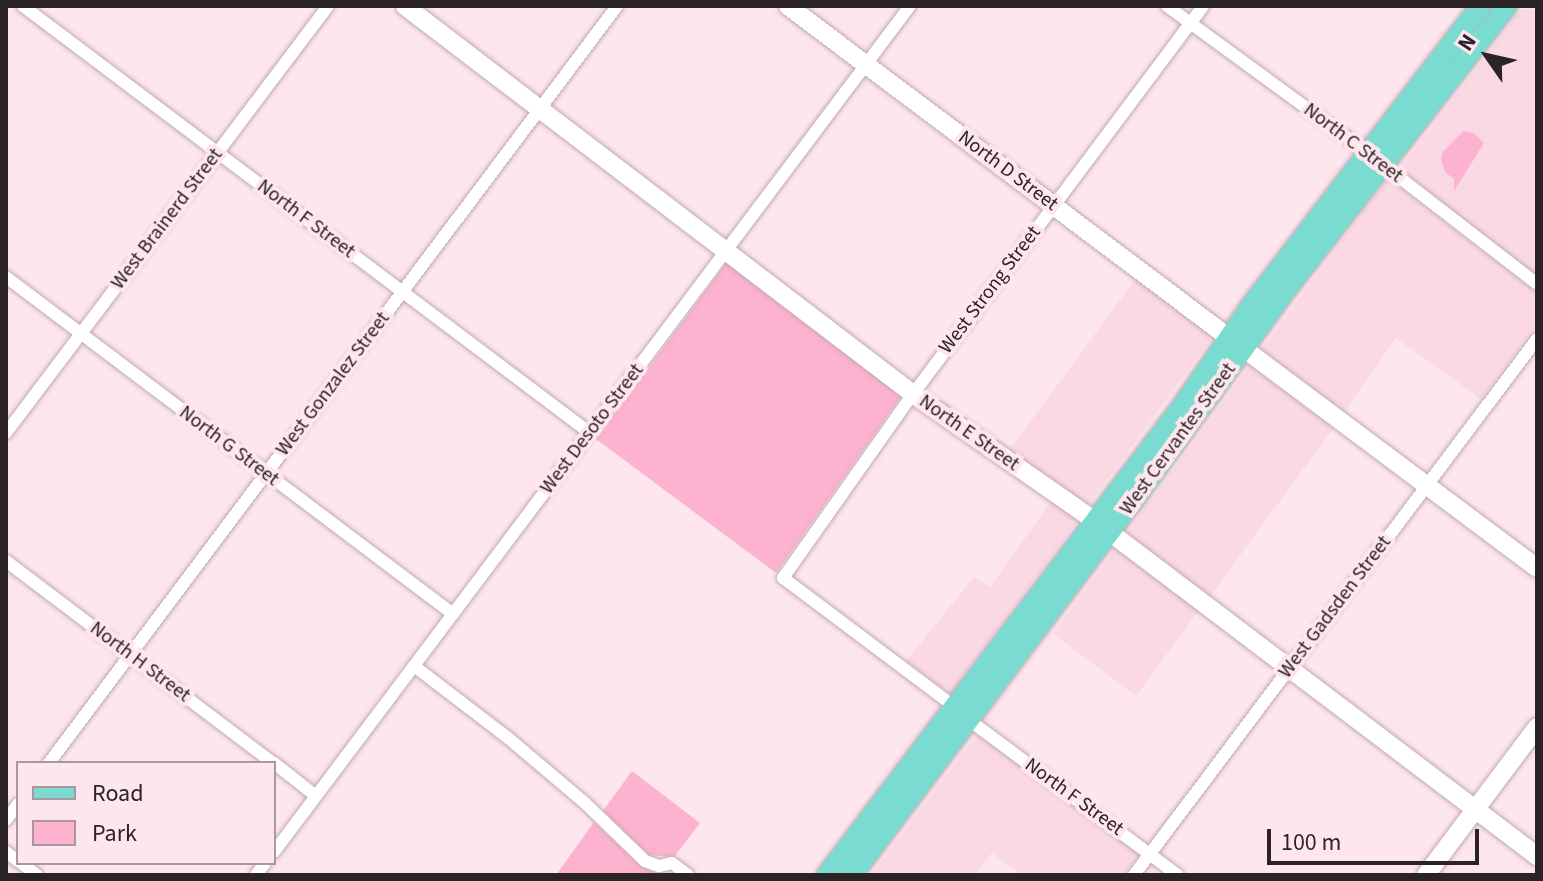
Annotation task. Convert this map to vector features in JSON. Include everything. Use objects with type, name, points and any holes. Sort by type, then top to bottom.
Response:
[{"type":"main road","name":"West Cervantes Street","points":[[1377,160],[1480,6]]},
{"type":"main road","name":"West Cervantes Street","points":[[852,875],[962,713],[1102,527],[1183,405],[1236,343],[1377,160],[1507,6]]},
{"type":"main road","name":"West Cervantes Street","points":[[827,875],[886,797],[962,713]]},
{"type":"main road","points":[[838,875],[876,824],[886,797]]},
{"type":"street","name":"North F Street","points":[[23,6],[590,433]]},
{"type":"street","name":"West Brainerd Street","points":[[6,433],[328,6]]},
{"type":"street","name":"North E Street","points":[[405,6],[913,394],[1102,527],[1537,856]]},
{"type":"street","name":"West Gonzalez Street","points":[[50,761],[617,6]]},
{"type":"street","name":"North D Street","points":[[788,6],[1537,568]]},
{"type":"street","name":"West Desoto Street","points":[[276,849],[910,6]]},
{"type":"street","name":"North C Street","points":[[1167,6],[1377,160],[1537,284]]},
{"type":"street","name":"West Strong Street","points":[[783,578],[913,394],[1203,6]]},
{"type":"street","name":"North G Street","points":[[6,277],[453,614]]},
{"type":"street","name":"West Gadsden Street","points":[[1134,875],[1537,339]]},
{"type":"street","name":"North H Street","points":[[6,561],[271,761]]},
{"type":"street","name":"North F Street","points":[[783,578],[1178,875]]},
{"type":"street","points":[[414,666],[585,803],[645,861],[659,866],[672,863],[688,875]]},
{"type":"street","points":[[1426,875],[1537,727]]},
{"type":"street","name":"North H Street","points":[[276,765],[316,796]]},
{"type":"shaded area","points":[[1521,10],[1537,11],[1537,276],[1409,178],[1402,166]]},
{"type":"shaded area","points":[[1388,178],[1537,293],[1537,325],[1481,399],[1396,338],[1343,414],[1260,352]]},
{"type":"shaded area","points":[[1137,277],[1214,335],[1087,507],[1008,452]]},
{"type":"shaded area","points":[[1251,364],[1335,426],[1208,599],[1125,536]]},
{"type":"shaded area","points":[[1052,500],[1079,519],[950,694],[906,661],[974,577],[990,587]]},
{"type":"shaded area","points":[[1117,547],[1199,610],[1136,696],[1053,634]]},
{"type":"shaded area","points":[[977,735],[1139,854],[1123,875],[1022,875],[992,853],[975,875],[871,875]]},
{"type":"green space","points":[[1463,131],[1474,133],[1484,143],[1454,191],[1454,179],[1445,172],[1441,159],[1442,153]]},
{"type":"green space","points":[[727,262],[902,395],[776,573],[596,439]]},
{"type":"green space","points":[[632,771],[700,823],[674,857],[649,855],[603,811]]},
{"type":"green space","points":[[594,822],[640,866],[661,875],[556,875]]}]
